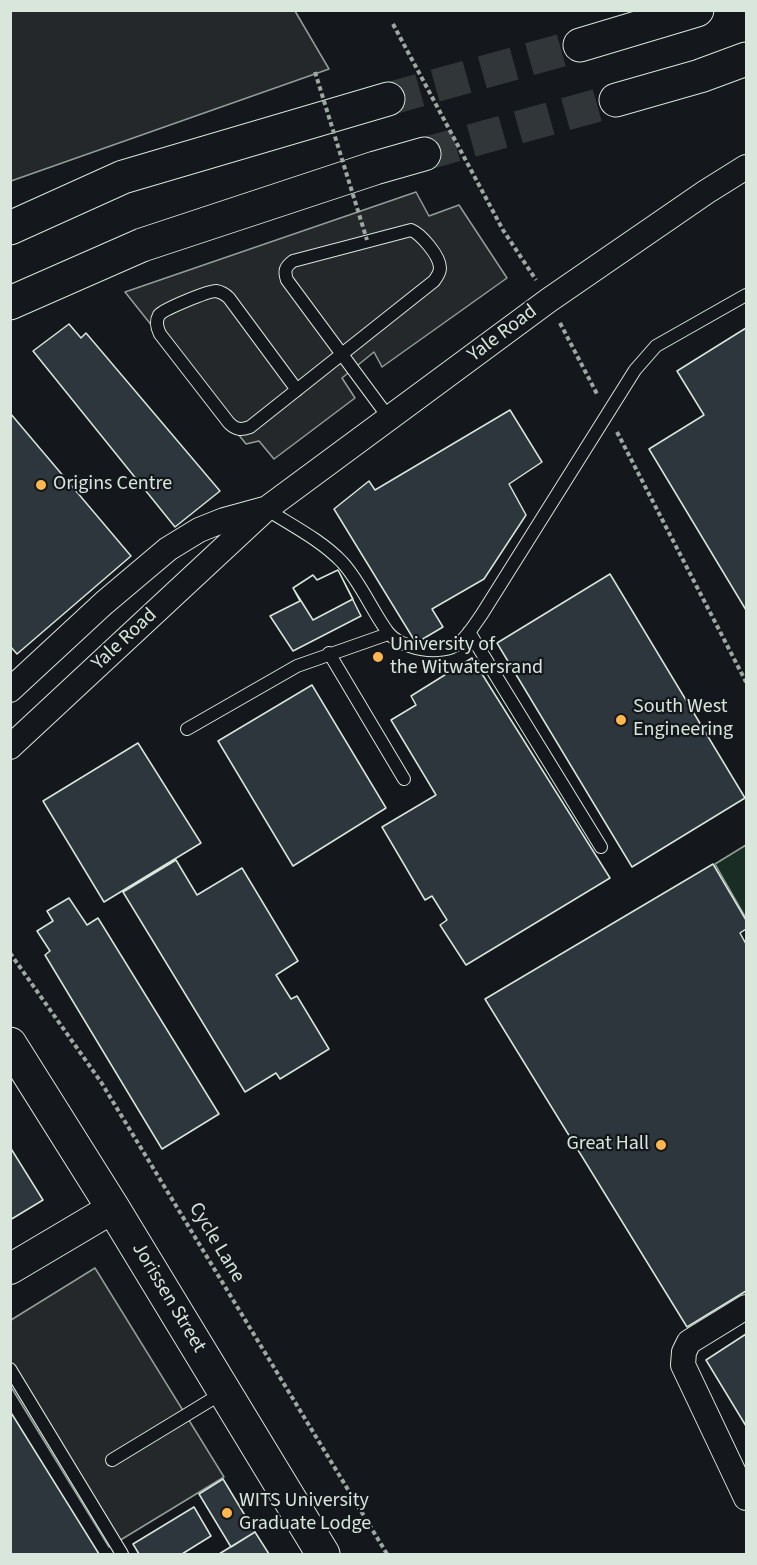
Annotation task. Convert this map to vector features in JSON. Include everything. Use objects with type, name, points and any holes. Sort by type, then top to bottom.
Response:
[{"type":"main road","points":[[580,45],[697,10]]},
{"type":"main road","points":[[616,100],[700,76],[747,59]]},
{"type":"main road","points":[[10,228],[123,177],[388,99]]},
{"type":"main road","points":[[10,303],[142,245],[423,154]]},
{"type":"main road","name":"Jorissen Street","points":[[10,1044],[113,1208],[323,1554]]},
{"type":"street","name":"Yale Road","points":[[10,747],[266,509],[549,300],[706,192],[747,167]]},
{"type":"street","name":"Yale Road","points":[[10,690],[104,603],[168,549],[199,530],[224,520],[266,509]]},
{"type":"street","points":[[10,1269],[113,1208]]},
{"type":"street","points":[[747,1307],[689,1342],[684,1352],[683,1365],[747,1498]]},
{"type":"lane","points":[[297,390],[224,293],[211,292],[166,310],[159,316],[156,325],[160,334],[235,429],[250,427],[297,390],[342,354],[434,281],[439,275],[438,260],[417,232],[405,230],[293,261],[284,273],[287,280],[342,354],[389,418]]},
{"type":"lane","points":[[266,509],[315,541],[339,560],[355,577],[388,634],[409,646],[434,650],[447,649],[458,644],[482,614],[635,370],[656,346],[747,295]]},
{"type":"lane","points":[[469,632],[601,846]]},
{"type":"lane","points":[[187,729],[283,673],[388,634]]},
{"type":"lane","points":[[329,654],[404,779]]},
{"type":"lane","points":[[10,1369],[122,1554]]},
{"type":"lane","points":[[112,1460],[225,1392]]},
{"type":"path","points":[[393,24],[503,230],[549,300],[747,682]]},
{"type":"path","points":[[315,72],[367,240]]},
{"type":"path","name":"Cycle Lane","points":[[10,953],[100,1082],[387,1554]]},
{"type":"green space","points":[[746,845],[746,918],[715,864]]},
{"type":"shaded area","points":[[10,11],[295,11],[329,69],[11,181]]},
{"type":"shaded area","points":[[416,192],[429,216],[459,205],[507,278],[382,367],[374,352],[342,378],[355,398],[274,459],[259,441],[246,444],[125,292]]},
{"type":"shaded area","points":[[95,1268],[224,1477],[109,1547],[11,1387],[11,1320]]},
{"type":"building","points":[[69,324],[81,338],[86,333],[220,491],[175,527],[33,351]]},
{"type":"building","points":[[746,328],[746,610],[649,449],[704,415],[677,371]]},
{"type":"building","points":[[510,410],[542,462],[509,484],[526,515],[484,579],[432,609],[443,627],[416,643],[334,509],[369,481],[375,490]]},
{"type":"building","name":"Origins Centre","points":[[10,413],[131,556],[17,654],[10,646]]},
{"type":"building","points":[[338,570],[361,616],[293,651],[270,616],[300,601],[293,588],[313,575],[317,580]]},
{"type":"building","points":[[338,570],[353,599],[313,620],[293,588],[313,575],[317,580]]},
{"type":"building","name":"South West Engineering","points":[[610,574],[745,798],[632,867],[497,643]]},
{"type":"building","points":[[472,658],[610,878],[466,965],[440,925],[447,920],[432,896],[425,900],[382,827],[436,795],[391,720],[416,705],[411,696]]},
{"type":"building","points":[[312,685],[386,808],[293,866],[218,741]]},
{"type":"building","points":[[138,743],[201,843],[104,902],[43,801]]},
{"type":"building","points":[[176,860],[197,895],[242,868],[298,961],[276,975],[291,999],[297,996],[329,1049],[280,1079],[276,1073],[245,1092],[123,892]]},
{"type":"building","name":"Great Hall","points":[[713,864],[746,920],[746,929],[740,933],[746,944],[746,1291],[687,1327],[485,999]]},
{"type":"building","points":[[69,898],[87,925],[98,918],[219,1114],[162,1149],[45,955],[50,951],[37,931],[53,921],[47,911]]},
{"type":"building","points":[[10,1147],[43,1200],[10,1220]]},
{"type":"building","points":[[746,1334],[746,1426],[706,1360]]},
{"type":"building","points":[[10,1411],[99,1554],[10,1554]]},
{"type":"building","name":"WITS University Graduate Lodge","points":[[223,1479],[255,1532],[231,1547],[199,1494]]},
{"type":"building","points":[[194,1507],[211,1536],[182,1554],[139,1554],[133,1544]]},
{"type":"building","points":[[255,1532],[269,1554],[219,1554]]},
{"type":"tunnel","points":[[388,99],[580,45]]},
{"type":"tunnel","points":[[424,154],[616,100]]},
{"type":"place","name":"Origins Centre","points":[[41,485]]},
{"type":"place","name":"University of the Witwatersrand","points":[[378,657]]},
{"type":"place","name":"South West Engineering","points":[[621,720]]},
{"type":"place","name":"Great Hall","points":[[661,1145]]},
{"type":"place","name":"WITS University Graduate Lodge","points":[[227,1513]]}]
